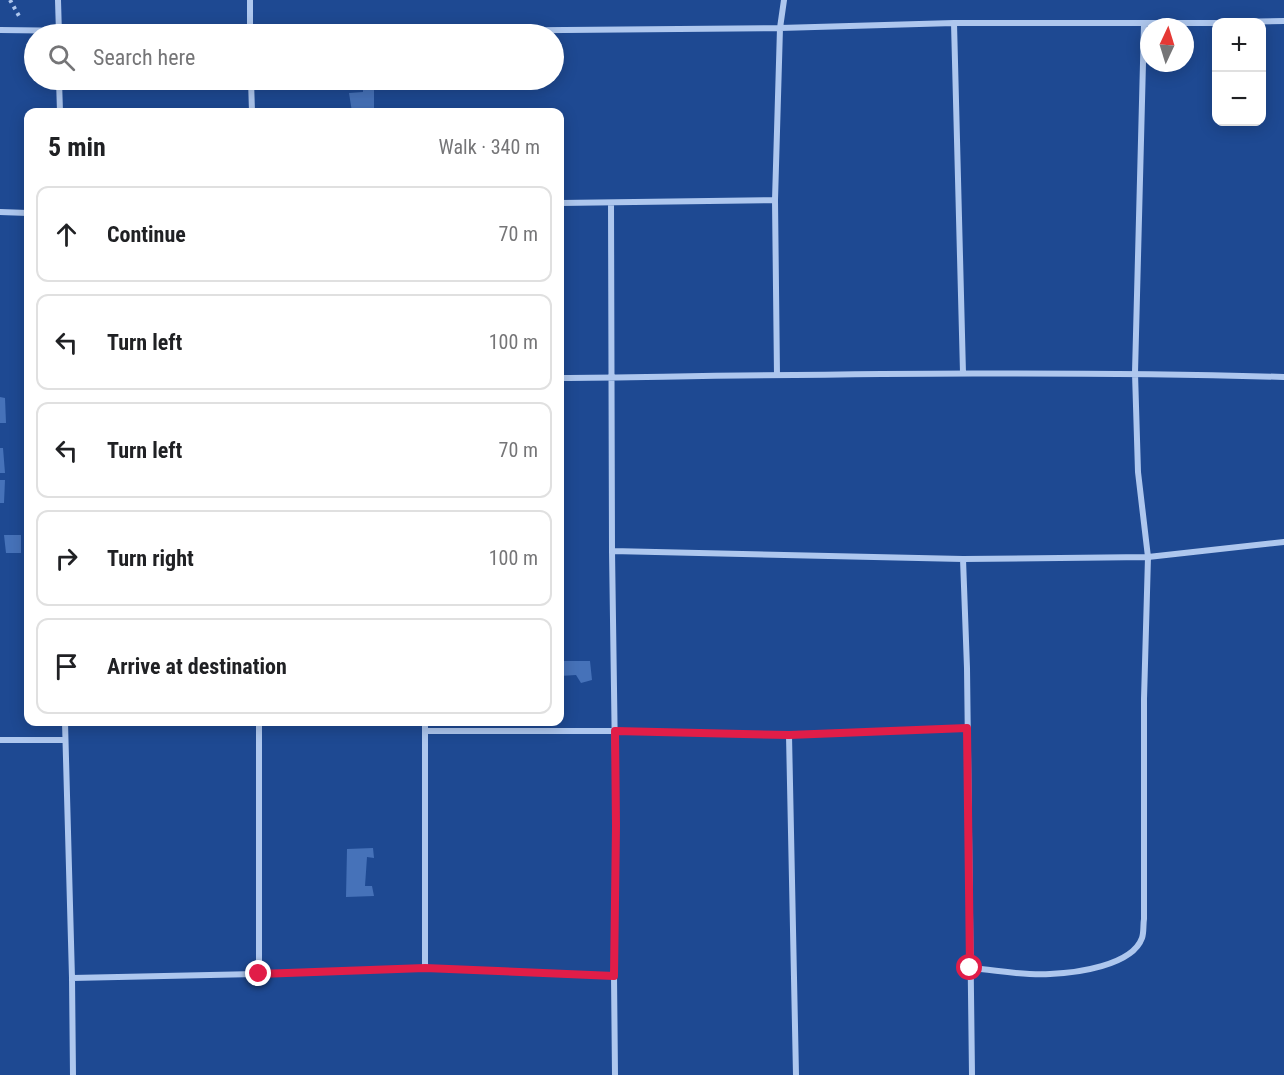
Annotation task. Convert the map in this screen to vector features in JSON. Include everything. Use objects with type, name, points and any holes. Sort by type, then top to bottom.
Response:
[{"type":"street","points":[[58,0],[59,24]]},
{"type":"street","points":[[250,0],[250,24]]},
{"type":"street","points":[[777,375],[775,200],[780,28],[784,0]]},
{"type":"street","points":[[1266,21],[1284,21]]},
{"type":"street","points":[[564,30],[954,23],[1140,24]]},
{"type":"street","points":[[954,23],[963,373]]},
{"type":"street","points":[[1194,23],[1212,23]]},
{"type":"street","points":[[0,30],[24,32]]},
{"type":"street","points":[[970,968],[1048,975],[1108,965],[1130,953],[1141,939],[1144,919],[1144,699],[1148,557],[1138,472],[1135,373],[1143,72]]},
{"type":"street","points":[[59,90],[60,108]]},
{"type":"street","points":[[251,90],[252,108]]},
{"type":"street","points":[[564,203],[775,200]]},
{"type":"street","points":[[611,203],[616,826],[615,1075]]},
{"type":"street","points":[[0,212],[24,213]]},
{"type":"street","points":[[564,378],[963,373],[1135,373],[1284,377]]},
{"type":"street","points":[[612,551],[963,559],[1148,557],[1284,542]]},
{"type":"street","points":[[963,559],[967,668],[972,1075]]},
{"type":"street","points":[[65,726],[73,1075]]},
{"type":"street","points":[[259,726],[259,974]]},
{"type":"street","points":[[425,726],[425,968]]},
{"type":"street","points":[[425,731],[615,731],[789,735],[967,728]]},
{"type":"street","points":[[789,735],[796,1075]]},
{"type":"street","points":[[0,740],[65,740]]},
{"type":"street","points":[[72,978],[425,968],[614,976]]},
{"type":"building","points":[[363,90],[374,90],[374,108],[351,108],[349,93],[363,92]]},
{"type":"building","points":[[0,397],[5,398],[6,423],[0,423]]},
{"type":"building","points":[[0,448],[3,448],[5,473],[0,473]]},
{"type":"building","points":[[0,480],[5,480],[4,503],[0,503]]},
{"type":"building","points":[[4,535],[21,535],[21,553],[6,553]]},
{"type":"building","points":[[564,661],[590,661],[592,680],[581,683],[576,675],[564,676]]},
{"type":"building","points":[[373,848],[374,858],[367,857],[365,886],[372,886],[374,896],[346,897],[347,849]]},
{"type":"route","points":[[259,974],[425,968],[614,976],[615,731],[789,735],[967,728],[970,968]]}]
